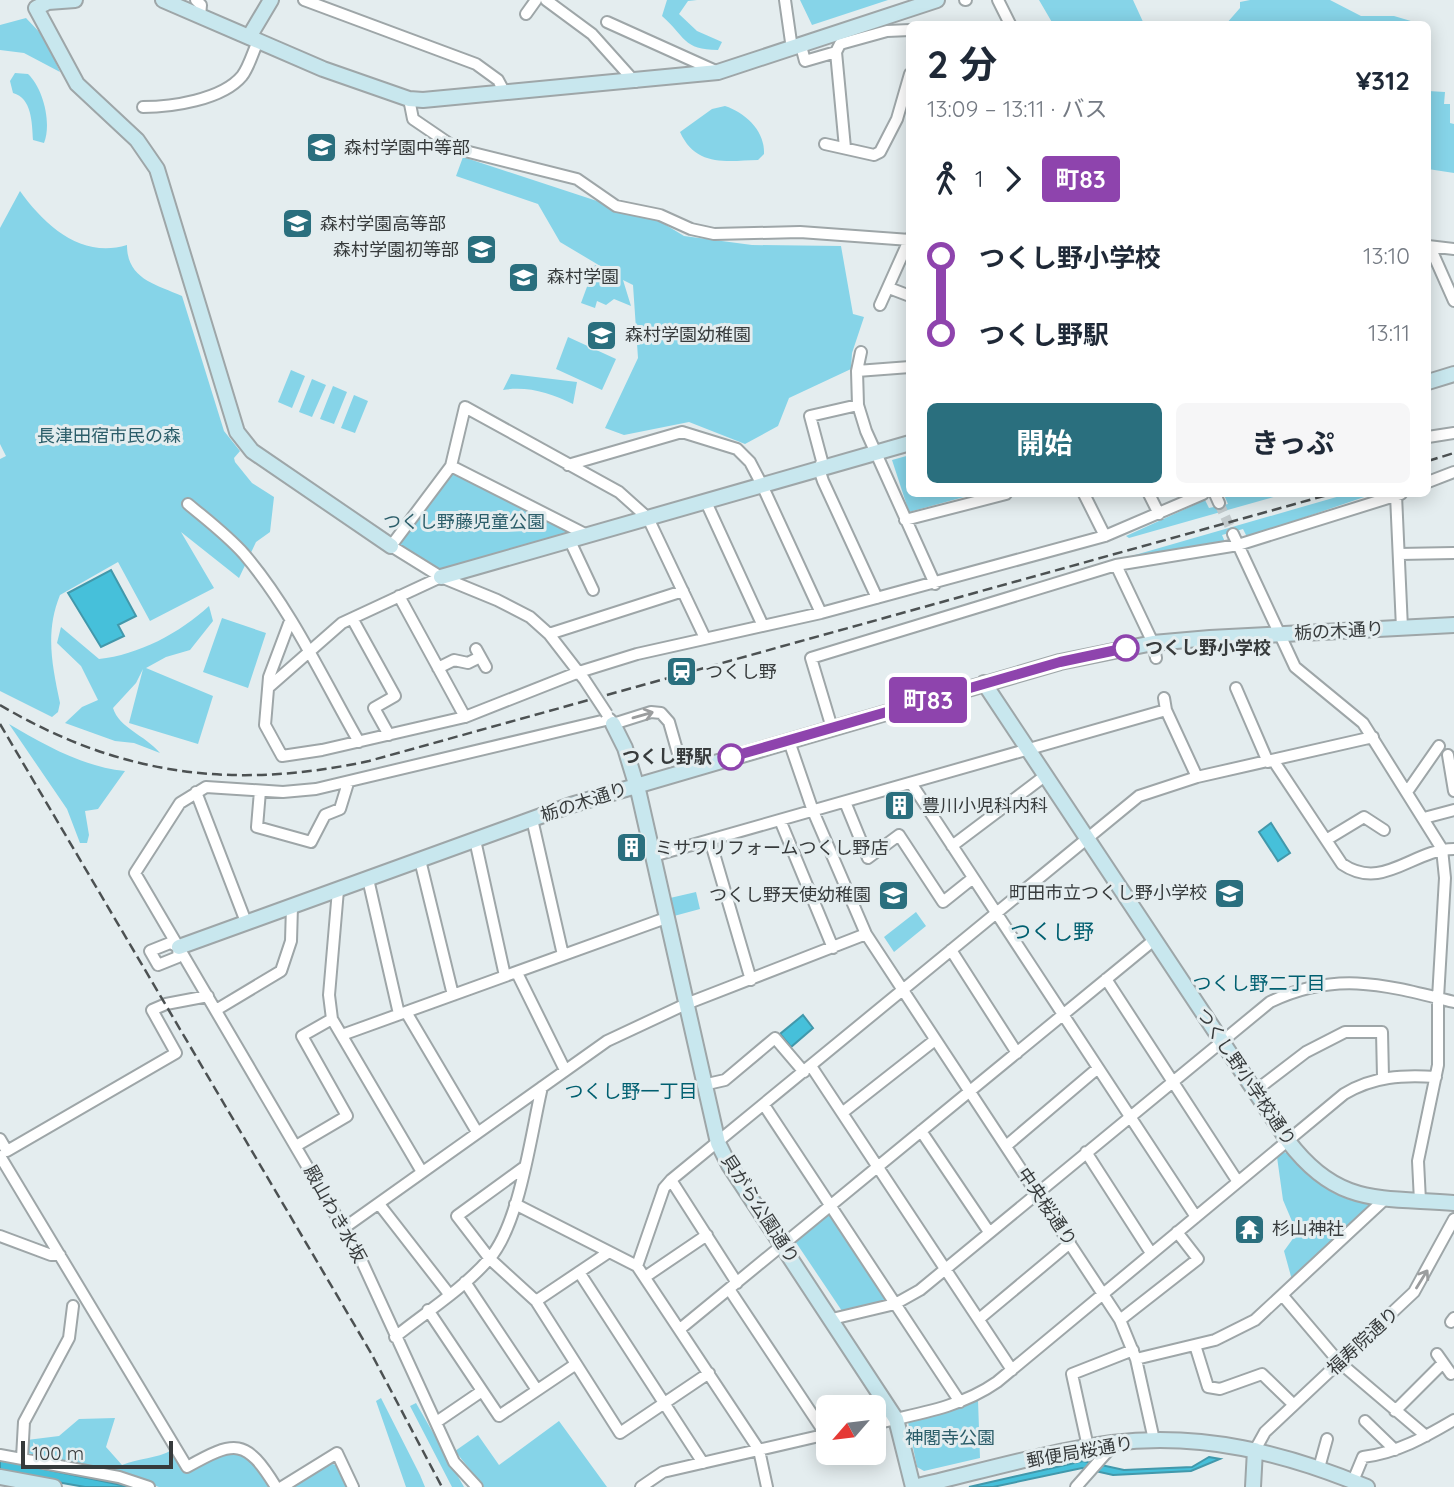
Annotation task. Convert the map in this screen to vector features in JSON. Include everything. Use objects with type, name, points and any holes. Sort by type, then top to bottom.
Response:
[{"type":"street","points":[[75,0],[32,4],[77,84],[137,139],[157,169],[237,432],[252,451],[391,546],[441,578],[514,608],[549,634],[610,719]]},
{"type":"street","points":[[163,0],[323,69],[410,99],[635,82],[718,72],[937,0]]},
{"type":"street","points":[[196,0],[201,5],[200,16]]},
{"type":"street","points":[[143,107],[177,106],[221,90],[242,76],[253,39],[271,0]]},
{"type":"street","points":[[304,0],[476,64],[498,80],[505,93]]},
{"type":"street","points":[[526,14],[536,0]]},
{"type":"street","points":[[546,0],[592,34],[635,82]]},
{"type":"street","points":[[785,0],[796,47],[805,61],[836,52]]},
{"type":"street","points":[[999,0],[1009,21]]},
{"type":"street","points":[[607,22],[718,72]]},
{"type":"street","points":[[845,148],[836,52],[840,44],[887,32],[906,30]]},
{"type":"street","points":[[825,144],[874,155],[880,152],[897,118],[906,88]]},
{"type":"street","points":[[410,99],[414,119],[457,149],[577,179],[615,206],[660,215],[691,229],[714,234],[800,232],[906,239]]},
{"type":"street","points":[[1431,246],[1454,249]]},
{"type":"street","points":[[880,305],[906,248]]},
{"type":"street","points":[[1431,250],[1454,301]]},
{"type":"street","points":[[889,288],[906,294]]},
{"type":"street","points":[[861,352],[857,371],[858,405],[875,453],[935,584]]},
{"type":"street","points":[[857,371],[906,367]]},
{"type":"street","points":[[1431,381],[1454,374]]},
{"type":"street","points":[[858,405],[810,416],[822,461],[819,469],[877,598]]},
{"type":"street","points":[[391,546],[451,466],[465,407],[619,492],[648,518],[705,638]]},
{"type":"street","points":[[568,465],[682,432],[698,434],[744,454],[762,485],[821,613]]},
{"type":"street","points":[[1431,437],[1454,433]]},
{"type":"street","points":[[269,687],[342,623],[354,620],[441,578],[906,444]]},
{"type":"street","points":[[451,466],[587,535]]},
{"type":"street","points":[[1431,481],[1454,472]]},
{"type":"street","points":[[905,520],[994,497]]},
{"type":"street","points":[[1086,497],[1105,536]]},
{"type":"street","points":[[1150,497],[1159,514]]},
{"type":"street","points":[[290,621],[269,677],[265,725],[282,756],[359,742],[466,717],[581,676],[705,638],[821,613],[935,584],[1105,536],[1196,497]]},
{"type":"street","points":[[832,728],[811,659],[1116,565],[1238,545],[1390,497]]},
{"type":"street","points":[[1399,497],[1402,628]]},
{"type":"street","points":[[706,502],[763,626]]},
{"type":"street","points":[[188,504],[243,554],[290,621],[359,742]]},
{"type":"street","points":[[1233,534],[1279,634],[1303,676],[1353,713],[1373,737],[1441,849],[1446,878],[1436,1077],[1418,1161],[1420,1201]]},
{"type":"street","points":[[570,541],[593,590]]},
{"type":"street","points":[[1399,554],[1454,553]]},
{"type":"street","points":[[1116,565],[1153,643],[1156,658]]},
{"type":"street","points":[[549,634],[683,591]]},
{"type":"street","points":[[399,596],[466,717]]},
{"type":"street","points":[[354,620],[395,696],[374,708],[389,735]]},
{"type":"street","name":"栃の木通り","points":[[179,947],[636,785],[1060,662],[1153,643],[1454,625]]},
{"type":"street","points":[[438,668],[454,660],[468,663],[481,657]]},
{"type":"street","name":"つくし野小学校通り","points":[[984,683],[1307,1166],[1324,1180],[1343,1190],[1384,1200],[1454,1203]]},
{"type":"street","points":[[1236,688],[1271,761],[1342,864],[1360,874],[1372,876],[1384,874],[1441,849],[1454,849]]},
{"type":"street","points":[[1164,698],[1166,710],[1198,777]]},
{"type":"street","points":[[653,856],[1166,710]]},
{"type":"street","points":[[246,922],[197,792],[206,787],[260,791],[316,789],[610,719],[651,712],[661,712],[669,722],[683,771]]},
{"type":"street","name":"貝がら公園通り","points":[[610,719],[625,748],[636,785],[718,1143],[895,1419],[913,1487]]},
{"type":"street","points":[[637,1266],[664,1188],[671,1180],[1139,796],[1198,777],[1373,737]]},
{"type":"street","points":[[1407,792],[1439,746]]},
{"type":"street","name":"中央桜通り","points":[[791,747],[866,934],[1120,1320],[1135,1354],[1154,1440]]},
{"type":"street","points":[[1448,755],[1454,791]]},
{"type":"street","points":[[952,846],[1045,775]]},
{"type":"street","points":[[260,791],[257,827],[311,842],[325,815],[340,809],[348,783]]},
{"type":"street","points":[[911,783],[1196,1217]]},
{"type":"street","name":"殿山わき水坂","points":[[197,792],[180,803],[135,873],[358,1253],[394,1337],[438,1421],[454,1462],[477,1487]]},
{"type":"street","points":[[845,802],[868,858],[899,835],[943,902],[973,878]]},
{"type":"street","points":[[1424,818],[1454,810]]},
{"type":"street","points":[[1326,840],[1364,817],[1384,830]]},
{"type":"street","points":[[532,820],[563,955]]},
{"type":"street","points":[[780,820],[832,948]]},
{"type":"street","points":[[475,840],[505,976]]},
{"type":"street","points":[[710,840],[751,980]]},
{"type":"street","points":[[420,860],[453,995]]},
{"type":"street","points":[[368,879],[402,1013],[477,1132]]},
{"type":"street","points":[[338,890],[329,995],[332,1019],[422,1172]]},
{"type":"street","points":[[216,1010],[281,971],[291,942],[292,906]]},
{"type":"street","points":[[342,1035],[666,918]]},
{"type":"street","points":[[344,1228],[565,1070],[627,1030],[686,1004],[866,934]]},
{"type":"street","points":[[680,1329],[1154,940]]},
{"type":"street","points":[[951,950],[1017,1053]]},
{"type":"street","points":[[517,973],[565,1070]]},
{"type":"street","points":[[1106,979],[1238,1182]]},
{"type":"street","points":[[832,1319],[895,1304],[920,1290],[1270,1002],[1306,987],[1327,983],[1363,982],[1454,1002]]},
{"type":"street","points":[[0,1139],[7,1152],[176,1053],[152,1010],[208,996]]},
{"type":"street","points":[[296,1146],[347,1116],[302,1035],[332,1019]]},
{"type":"street","points":[[1255,1091],[1306,1052],[1345,1032],[1382,1032],[1383,1077]]},
{"type":"street","points":[[703,1085],[725,1080],[775,1038],[807,1069],[842,1113],[1012,1370]]},
{"type":"street","points":[[842,1113],[935,1040]]},
{"type":"street","points":[[1006,1146],[1098,1069]]},
{"type":"street","points":[[886,1421],[960,1402],[982,1393],[1344,1094],[1360,1084],[1383,1077],[1436,1077]]},
{"type":"street","points":[[394,1337],[466,1282],[489,1259],[506,1231],[515,1204],[542,1087]]},
{"type":"street","points":[[764,1105],[960,1402]]},
{"type":"street","points":[[921,1131],[989,1232]]},
{"type":"street","points":[[1086,1152],[1152,1253]]},
{"type":"street","points":[[0,1156],[187,1467],[218,1449],[246,1449],[260,1460],[276,1487]]},
{"type":"street","points":[[523,1168],[457,1216],[489,1259],[536,1301],[620,1433],[709,1373]]},
{"type":"street","points":[[671,1180],[707,1236],[733,1286],[816,1417]]},
{"type":"street","points":[[1088,1447],[1072,1374],[1135,1354],[1195,1345],[1236,1331],[1283,1296],[1384,1200]]},
{"type":"street","points":[[379,1204],[449,1294]]},
{"type":"street","points":[[515,1204],[637,1266],[759,1450],[767,1487]]},
{"type":"street","name":"福寿院通り","points":[[1255,1450],[1265,1432],[1414,1292],[1454,1219]]},
{"type":"street","points":[[1120,1320],[1198,1259],[1177,1233]]},
{"type":"street","points":[[0,1236],[51,1255],[60,1255]]},
{"type":"street","points":[[645,1277],[707,1236]]},
{"type":"street","points":[[978,1319],[1070,1243]]},
{"type":"street","points":[[536,1301],[609,1252]]},
{"type":"street","points":[[579,1272],[703,1463]]},
{"type":"street","points":[[466,1282],[537,1390]]},
{"type":"street","points":[[1283,1296],[1339,1362],[1426,1436]]},
{"type":"street","points":[[22,1458],[24,1422],[69,1338],[73,1306]]},
{"type":"street","points":[[428,1310],[499,1416],[576,1364]]},
{"type":"street","points":[[1195,1345],[1208,1387],[1220,1389],[1262,1374],[1294,1405]]},
{"type":"street","points":[[1395,1411],[1440,1359],[1451,1374]]},
{"type":"street","points":[[438,1421],[482,1391]]},
{"type":"street","points":[[1353,1481],[1363,1457],[1395,1450],[1454,1420]]},
{"type":"street","points":[[1365,1421],[1395,1450]]},
{"type":"street","points":[[641,1487],[663,1472],[816,1437]]},
{"type":"street","name":"郵便局桜通り","points":[[913,1487],[1088,1447],[1154,1440],[1220,1444],[1255,1450],[1319,1468],[1367,1487]]},
{"type":"street","points":[[1319,1468],[1327,1440]]},
{"type":"street","points":[[1076,1487],[1115,1443]]},
{"type":"street","points":[[1253,1487],[1255,1450]]},
{"type":"street","points":[[282,1487],[337,1454],[353,1487]]},
{"type":"street","points":[[0,1455],[119,1477],[149,1487]]},
{"type":"street","points":[[0,1477],[54,1487]]},
{"type":"green space","points":[[667,0],[697,0],[688,1],[679,14],[697,31],[722,42],[718,50],[691,45],[662,16]]},
{"type":"green space","points":[[800,0],[888,0],[812,25]]},
{"type":"green space","points":[[1039,0],[1133,0],[1143,21],[1051,21]]},
{"type":"green space","points":[[1330,0],[1361,16],[1394,16],[1411,21],[1229,21],[1240,8],[1240,2]]},
{"type":"green space","points":[[26,18],[44,37],[60,72],[24,53],[0,50],[0,25]]},
{"type":"green space","points":[[15,73],[28,74],[42,97],[47,126],[44,143],[33,140],[27,106],[24,100],[13,93],[10,81]]},
{"type":"green space","points":[[1431,91],[1445,92],[1444,104],[1450,104],[1450,123],[1454,124],[1454,173],[1431,169]]},
{"type":"green space","points":[[725,106],[747,118],[758,131],[764,154],[758,160],[723,161],[703,157],[694,151],[680,132],[712,109]]},
{"type":"green space","points":[[463,157],[661,222],[684,236],[752,245],[841,246],[853,314],[864,317],[852,353],[851,369],[789,398],[778,426],[745,444],[689,422],[624,435],[605,428],[638,358],[633,285],[623,280],[631,306],[614,299],[606,305],[597,301],[595,308],[581,303],[595,265],[607,270],[560,242],[538,204],[456,176]]},
{"type":"green space","name":"長津田宿市民の森","points":[[20,191],[41,216],[66,236],[95,247],[127,245],[128,256],[137,273],[153,284],[182,296],[224,431],[240,451],[234,458],[235,462],[252,483],[274,497],[270,532],[256,542],[239,578],[181,532],[214,588],[150,621],[118,562],[60,595],[55,609],[51,649],[60,703],[58,712],[52,717],[0,691],[0,459],[6,456],[0,444],[0,228]]},
{"type":"green space","points":[[568,337],[616,359],[602,390],[556,369]]},
{"type":"green space","points":[[291,370],[305,376],[292,408],[278,402]]},
{"type":"green space","points":[[511,374],[577,382],[573,404],[539,391],[503,390]]},
{"type":"green space","points":[[312,379],[326,385],[312,417],[299,412]]},
{"type":"green space","points":[[333,386],[347,392],[334,424],[320,419]]},
{"type":"green space","points":[[354,395],[368,401],[355,433],[341,428]]},
{"type":"green space","points":[[906,456],[906,497],[964,497],[909,512],[892,460]]},
{"type":"green space","name":"つくし野藤児童公園","points":[[453,473],[568,530],[567,535],[440,570],[398,544]]},
{"type":"green space","points":[[1225,497],[1273,497],[1129,538],[1126,536],[1205,500],[1209,508],[1228,504]]},
{"type":"green space","points":[[1337,497],[1364,497],[1247,537],[1243,529],[1222,535],[1225,542],[1128,557]]},
{"type":"green space","points":[[209,606],[213,621],[190,650],[166,657],[146,668],[213,696],[198,744],[129,723],[143,669],[136,683],[113,708],[121,721],[160,753],[134,743],[115,741],[65,723],[82,707],[98,700],[81,666],[57,643],[61,627],[99,659],[114,657],[143,648],[172,634]]},
{"type":"green space","points":[[222,618],[266,633],[248,688],[203,672]]},
{"type":"green space","points":[[9,724],[79,760],[125,771],[98,809],[85,811],[89,835],[87,843],[80,843],[67,809]]},
{"type":"green space","points":[[696,892],[700,909],[674,916],[670,898]]},
{"type":"green space","points":[[916,912],[926,926],[894,952],[884,937]]},
{"type":"green space","points":[[1283,1152],[1333,1193],[1368,1203],[1369,1208],[1292,1280],[1284,1251],[1297,1233],[1283,1200],[1277,1157]]},
{"type":"green space","points":[[829,1213],[887,1300],[842,1311],[795,1241]]},
{"type":"green space","points":[[381,1398],[425,1487],[406,1487],[376,1401]]},
{"type":"green space","name":"神閣寺公園","points":[[978,1400],[980,1458],[924,1471],[917,1467],[908,1422]]},
{"type":"green space","points":[[416,1403],[464,1487],[452,1487],[410,1406]]},
{"type":"green space","points":[[115,1418],[106,1447],[122,1465],[172,1450],[186,1472],[215,1456],[238,1454],[248,1456],[271,1487],[159,1487],[120,1473],[27,1453],[27,1440],[59,1436],[79,1419]]},
{"type":"green space","points":[[559,1421],[607,1487],[484,1487],[455,1451],[478,1435],[499,1465]]},
{"type":"green space","points":[[330,1463],[338,1466],[349,1487],[291,1487]]},
{"type":"shaded area","points":[[111,570],[136,616],[118,625],[124,636],[101,647],[68,593]]},
{"type":"shaded area","points":[[1271,823],[1290,853],[1278,861],[1259,832]]},
{"type":"shaded area","points":[[803,1015],[813,1028],[791,1047],[780,1034]]},
{"type":"shaded area","points":[[1209,1457],[1220,1459],[1191,1471],[1113,1475],[1082,1468],[993,1487],[969,1487],[1083,1461],[1124,1470],[1192,1467]]},
{"type":"shaded area","points":[[0,1460],[131,1487],[85,1487],[0,1472]]},
{"type":"tunnel","points":[[1219,503],[1233,534]]},
{"type":"railway","points":[[1431,460],[1454,453]]},
{"type":"railway","points":[[0,705],[89,748],[134,762],[225,775],[319,770],[369,761],[1320,497]]},
{"type":"railway","points":[[0,724],[371,1353],[442,1487]]},
{"type":"bus line","name":"町83","points":[[731,757],[1060,662],[1126,648]]},
{"type":"place","name":"森村学園中等部","points":[[321,148]]},
{"type":"place","name":"森村学園高等部","points":[[297,224]]},
{"type":"place","name":"森村学園初等部","points":[[482,250]]},
{"type":"place","name":"森村学園","points":[[524,277]]},
{"type":"place","name":"森村学園幼稚園","points":[[602,335]]},
{"type":"place","name":"つくし野小学校","points":[[1126,648]]},
{"type":"place","name":"つくし野","points":[[682,672]]},
{"type":"place","name":"つくし野駅","points":[[731,757]]},
{"type":"place","name":"豊川小児科内科","points":[[899,806]]},
{"type":"place","name":"ミサワリフォームつくし野店","points":[[632,848]]},
{"type":"place","name":"町田市立つくし野小学校","points":[[1230,893]]},
{"type":"place","name":"つくし野天使幼稚園","points":[[894,895]]},
{"type":"place","name":"杉山神社","points":[[1249,1229]]},
{"type":"district","name":"つくし野","points":[[1052,932]]},
{"type":"district","name":"つくし野二丁目","points":[[1259,983]]},
{"type":"district","name":"つくし野一丁目","points":[[631,1091]]}]
